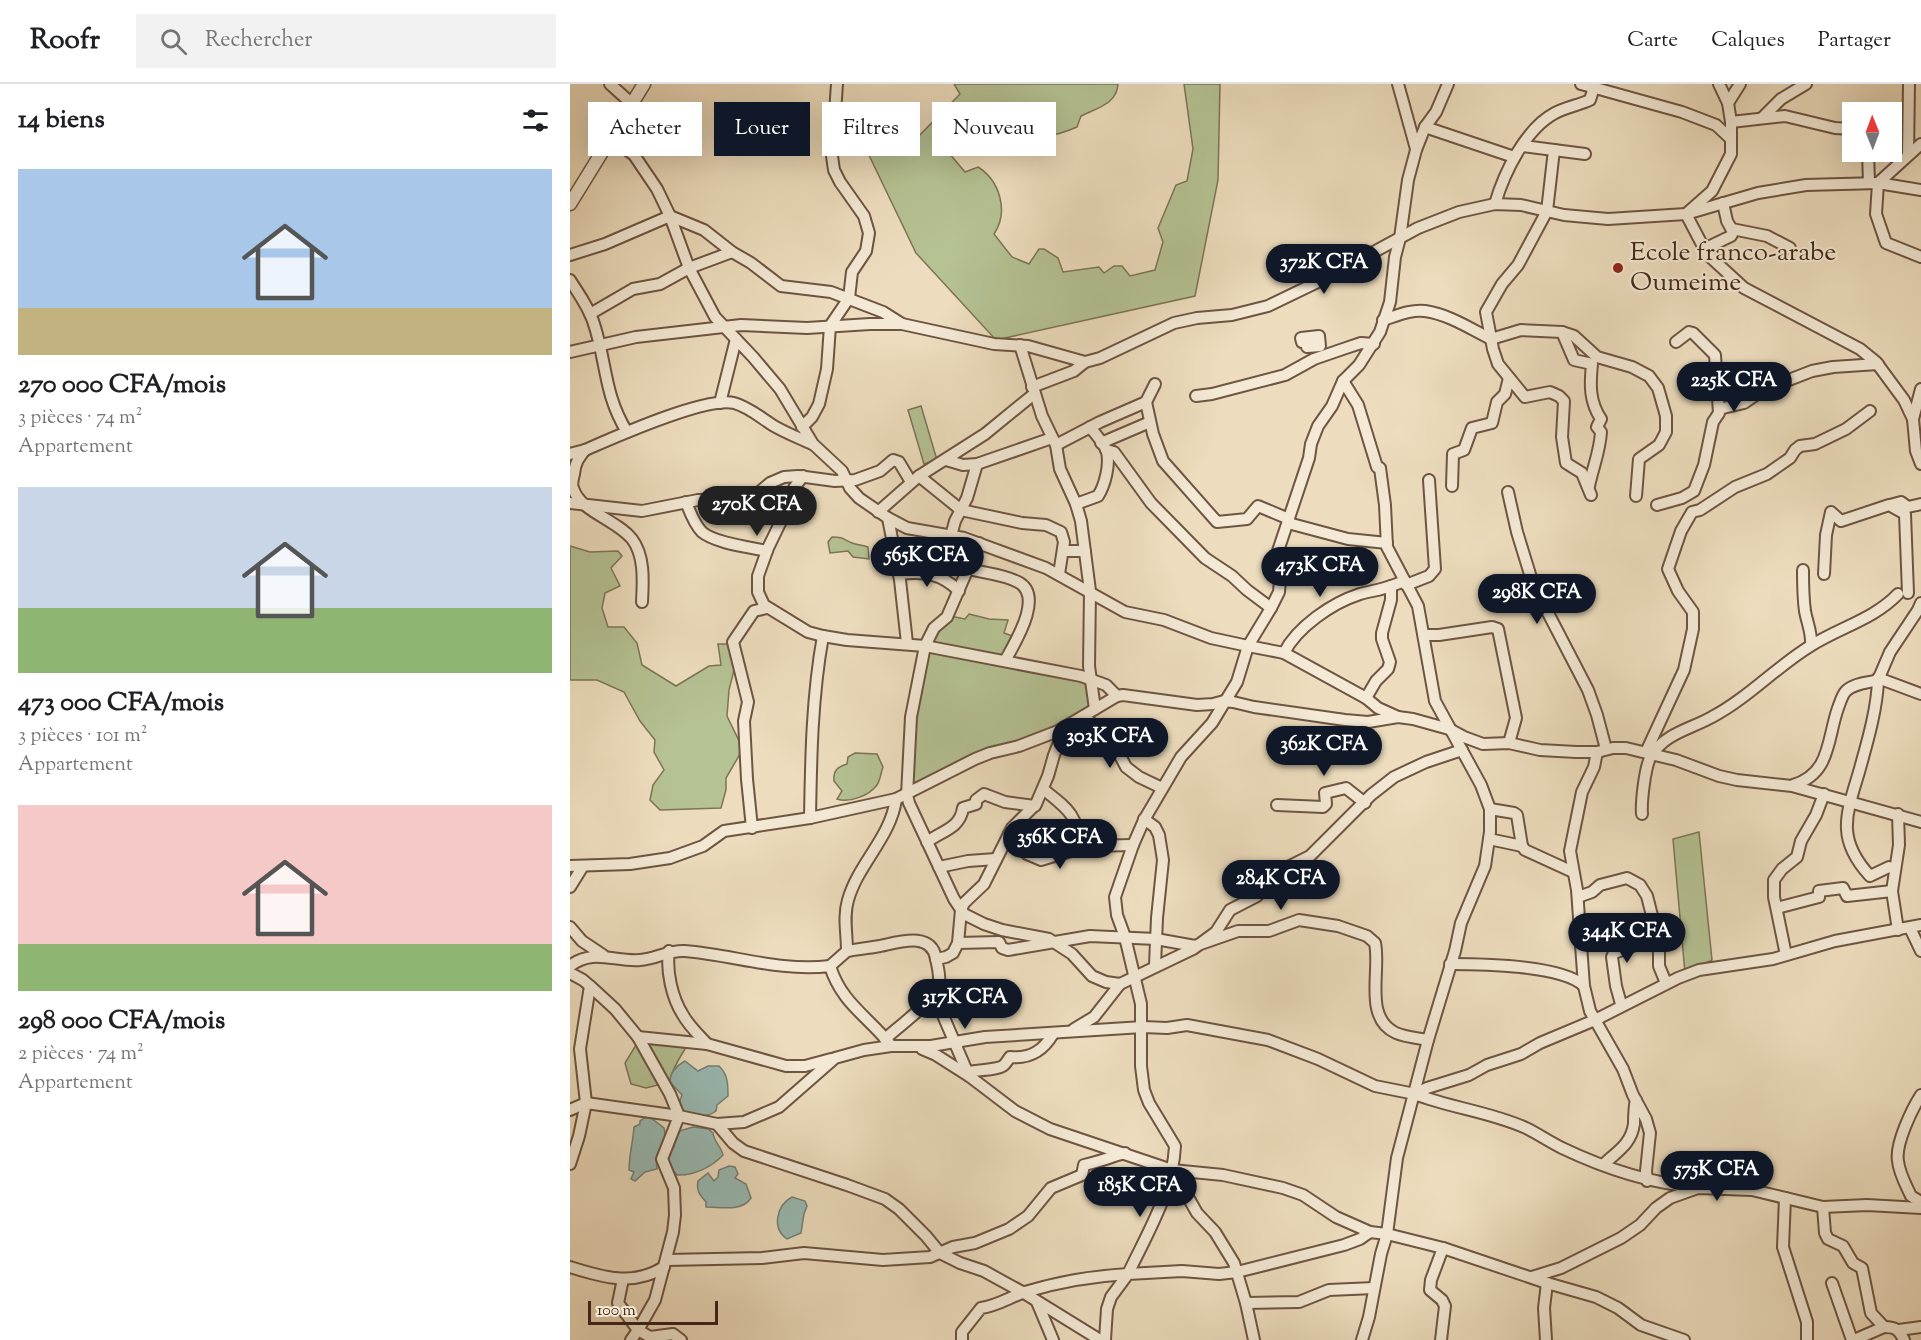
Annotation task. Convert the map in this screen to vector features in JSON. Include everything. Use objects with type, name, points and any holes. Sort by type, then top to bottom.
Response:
[{"type":"street","points":[[610,84],[630,102]]},
{"type":"street","points":[[632,102],[644,84]]},
{"type":"street","points":[[802,427],[812,417],[824,390],[830,326],[849,298],[852,272],[866,251],[869,228],[864,216],[834,170],[832,156],[837,84]]},
{"type":"street","points":[[1398,84],[1416,150]]},
{"type":"street","points":[[1106,1340],[1107,1309],[1111,1298],[1128,1274],[1154,1220],[1171,1173],[1175,1146],[1149,1103],[1144,1090],[1141,1066],[1142,1004],[1117,915],[1115,897],[1144,819],[1181,757],[1212,723],[1237,682],[1248,646],[1271,608],[1280,586],[1275,560],[1318,426],[1332,406],[1343,381],[1359,365],[1374,344],[1390,302],[1391,278],[1400,238],[1408,180],[1425,127],[1437,111],[1448,84]]},
{"type":"street","points":[[1581,84],[1682,112],[1716,125],[1731,139]]},
{"type":"street","points":[[1686,214],[1712,191],[1731,154],[1731,122],[1728,103],[1719,84]]},
{"type":"street","points":[[1728,103],[1740,84]]},
{"type":"street","points":[[1763,117],[1781,99],[1806,84]]},
{"type":"street","points":[[1908,155],[1909,84]]},
{"type":"street","points":[[1495,204],[1514,157],[1522,146],[1551,115],[1590,100],[1594,87]]},
{"type":"street","points":[[1731,122],[1785,116],[1842,128]]},
{"type":"street","points":[[1425,127],[1514,157]]},
{"type":"street","points":[[1874,183],[1921,144]]},
{"type":"street","points":[[1522,146],[1585,154]]},
{"type":"street","points":[[1554,150],[1547,211],[1518,265],[1502,284],[1486,312],[1498,364],[1509,378],[1526,397],[1550,392],[1559,396],[1564,402],[1562,437],[1566,463],[1582,473],[1590,491],[1594,461],[1600,450],[1601,432],[1597,427],[1601,419],[1594,409],[1590,388],[1592,364],[1574,360],[1562,332]]},
{"type":"street","points":[[570,204],[599,156]]},
{"type":"street","points":[[635,156],[657,189],[670,216],[689,268],[707,304],[780,389],[813,444],[842,471],[854,494],[878,512],[907,528],[979,543],[1059,574],[1125,612],[1164,620],[1211,638],[1284,653],[1366,698],[1378,708],[1398,717]]},
{"type":"street","points":[[1870,162],[1876,214],[1886,243],[1921,257]]},
{"type":"street","points":[[878,512],[915,479],[986,434],[1033,390],[1074,371],[1084,362],[1100,358],[1174,323],[1197,318],[1232,315],[1268,306],[1418,228],[1459,212],[1495,204],[1521,205],[1608,219],[1686,214],[1783,188],[1806,185],[1874,183],[1921,190]]},
{"type":"street","points":[[1704,249],[1731,236],[1733,232],[1727,221],[1723,203]]},
{"type":"street","points":[[1686,214],[1704,249],[1721,269],[1744,288],[1860,349],[1878,364],[1904,400],[1913,419],[1916,451],[1921,464]]},
{"type":"street","points":[[570,255],[605,244],[670,216],[704,230],[781,286],[831,292],[883,312],[902,324]]},
{"type":"street","points":[[1732,229],[1767,236],[1790,248]]},
{"type":"street","points":[[590,314],[633,289],[660,284],[689,268],[732,252]]},
{"type":"street","points":[[570,280],[590,314],[610,398],[627,432]]},
{"type":"street","points":[[1383,320],[1405,313],[1425,311],[1447,318],[1491,339],[1521,330],[1562,332],[1574,336],[1597,357],[1632,367],[1649,376],[1658,388],[1666,416],[1666,432],[1659,445],[1639,459],[1636,496]]},
{"type":"street","points":[[570,352],[646,336],[725,327],[807,328],[902,324],[984,342],[1020,345],[1084,362]]},
{"type":"street","points":[[1657,505],[1682,498],[1694,490],[1704,465],[1713,422],[1719,413],[1715,355],[1693,333],[1689,332],[1676,342]]},
{"type":"street","points":[[720,403],[736,339]]},
{"type":"street","points":[[1196,396],[1285,375],[1314,359],[1361,343],[1374,344]]},
{"type":"street","points":[[1020,345],[1033,390],[1054,442],[1060,470],[1082,521],[1089,591],[1090,679],[1095,709]]},
{"type":"street","points":[[1719,409],[1744,403],[1763,390],[1812,371],[1878,364]]},
{"type":"street","points":[[1452,486],[1453,454],[1464,450],[1472,428],[1491,424],[1497,402],[1505,394],[1509,378]]},
{"type":"street","points":[[1343,381],[1358,405],[1378,468],[1385,506],[1388,551],[1400,569],[1418,606],[1435,701],[1462,750],[1490,809],[1485,866],[1461,922],[1397,1158],[1387,1234],[1362,1340]]},
{"type":"street","points":[[1155,384],[1146,402],[1156,445],[1163,461],[1217,522],[1247,519],[1258,506],[1289,521],[1348,539],[1387,543]]},
{"type":"street","points":[[1913,419],[1921,389]]},
{"type":"street","points":[[946,459],[963,465],[977,464],[1054,442],[1146,402]]},
{"type":"street","points":[[570,454],[675,414],[720,403],[732,403],[743,407],[775,427],[813,444]]},
{"type":"street","points":[[1642,814],[1649,753],[1674,695],[1689,652],[1694,629],[1693,612],[1678,591],[1668,569],[1681,531],[1691,513],[1700,510],[1735,487],[1767,474],[1790,458],[1800,446],[1818,443],[1823,438],[1846,429],[1870,411]]},
{"type":"street","points":[[1104,447],[1150,422]]},
{"type":"street","points":[[1090,427],[1104,447],[1114,452],[1151,503],[1205,558],[1232,576],[1271,608]]},
{"type":"street","points":[[1076,504],[1093,498],[1101,491],[1106,468],[1104,447]]},
{"type":"street","points":[[585,450],[574,465],[571,485],[582,504],[618,525],[637,548],[643,578],[642,602]]},
{"type":"street","points":[[570,503],[642,511],[686,502],[747,500],[779,479],[803,476],[847,482],[876,473],[895,460],[915,479],[961,510],[1056,528],[1064,537],[1059,574]]},
{"type":"street","points":[[951,536],[955,521],[967,498],[977,464]]},
{"type":"street","points":[[803,476],[794,488],[758,576],[757,587],[761,601],[768,608],[808,632],[823,636],[864,642],[925,646],[1005,661],[1090,679],[1106,685],[1117,696]]},
{"type":"street","points":[[1284,653],[1293,636],[1307,622],[1356,595],[1429,576],[1435,568],[1429,480]]},
{"type":"street","points":[[1508,492],[1516,532],[1533,584],[1588,690],[1597,715],[1602,750],[1582,792],[1570,842],[1578,897],[1584,986],[1590,1011],[1623,1069],[1646,1119],[1650,1133],[1647,1181]]},
{"type":"street","points":[[686,502],[693,519],[703,533],[723,541],[767,551]]},
{"type":"street","points":[[1824,574],[1826,535],[1831,512],[1841,521],[1901,502],[1908,507],[1921,504]]},
{"type":"street","points":[[1649,753],[1671,736],[1714,716],[1811,645],[1880,610],[1903,593],[1905,513],[1890,505]]},
{"type":"street","points":[[888,518],[899,574],[907,644]]},
{"type":"street","points":[[979,543],[947,616],[932,632],[925,646],[911,717],[907,795],[954,899],[964,914],[1002,930],[1056,942],[1072,954],[1092,976],[1106,982],[1120,984]]},
{"type":"street","points":[[1063,551],[1085,551]]},
{"type":"street","points":[[969,569],[1018,582],[1026,590],[1029,607],[1027,618],[1005,661]]},
{"type":"street","points":[[1803,570],[1804,600],[1808,623],[1812,630],[1811,645]]},
{"type":"street","points":[[899,574],[916,572],[940,576],[951,582],[959,591]]},
{"type":"street","points":[[1366,698],[1376,681],[1388,669],[1390,662],[1382,633],[1391,600],[1391,586]]},
{"type":"street","points":[[1889,867],[1870,876],[1860,865],[1849,843],[1846,819],[1876,701],[1878,679],[1890,652],[1921,603]]},
{"type":"street","points":[[752,828],[744,721],[748,702],[733,642],[754,611],[768,608]]},
{"type":"street","points":[[1425,635],[1492,627],[1498,629],[1516,718],[1509,743]]},
{"type":"street","points":[[810,818],[811,747],[823,636]]},
{"type":"street","points":[[1792,786],[1807,780],[1821,765],[1828,749],[1837,711],[1845,693],[1857,685],[1878,679],[1921,694]]},
{"type":"street","points":[[570,866],[630,864],[670,858],[703,846],[721,832],[810,818],[896,799],[975,759],[1035,741],[1065,728],[1117,696],[1136,695],[1197,705],[1224,701],[1368,722],[1398,717],[1413,718],[1449,729],[1483,744],[1509,743],[1540,750],[1626,748],[1737,780],[1792,786],[1921,822]]},
{"type":"street","points":[[1084,716],[1115,746],[1124,764],[1131,771],[1162,788]]},
{"type":"street","points":[[936,959],[950,956],[958,943],[961,909],[964,903],[984,884],[1017,822],[1035,806],[1065,728]]},
{"type":"street","points":[[958,943],[978,944],[995,940],[1002,948],[1008,950],[1078,936],[1156,939],[1196,946],[1216,932],[1230,910],[1257,896],[1267,883],[1288,867],[1310,856],[1371,795],[1400,774],[1462,750]]},
{"type":"street","points":[[1277,805],[1323,807],[1326,804],[1325,792],[1346,788],[1365,803]]},
{"type":"street","points":[[1043,789],[1072,815],[1077,824],[1080,848]]},
{"type":"street","points":[[927,842],[937,834],[951,829],[962,817],[963,808],[976,804],[976,800],[984,794],[1005,802],[1035,806]]},
{"type":"street","points":[[1786,956],[1774,880],[1782,869],[1797,857],[1801,841],[1816,815],[1824,794]]},
{"type":"street","points":[[847,951],[845,916],[848,898],[888,824],[896,799]]},
{"type":"street","points":[[1490,809],[1517,815],[1522,846]]},
{"type":"street","points":[[1898,814],[1899,845],[1892,891],[1898,930]]},
{"type":"street","points":[[1144,819],[1155,827],[1159,835],[1163,860],[1155,966]]},
{"type":"street","points":[[1009,834],[1027,854],[1041,860],[1098,845],[1133,845]]},
{"type":"street","points":[[1489,839],[1522,846],[1573,872]]},
{"type":"street","points":[[939,867],[968,861],[996,860]]},
{"type":"street","points":[[571,883],[583,866]]},
{"type":"street","points":[[1578,897],[1593,892],[1600,885],[1627,878],[1633,879],[1640,885],[1647,896],[1657,937],[1659,966],[1666,983]]},
{"type":"street","points":[[1777,908],[1819,897],[1819,891],[1843,888],[1847,897],[1892,891]]},
{"type":"street","points":[[1068,1032],[1094,1017],[1120,984],[1196,946],[1238,932],[1269,931],[1299,920],[1332,925],[1372,939],[1376,947],[1378,1017],[1395,1032],[1428,1040]]},
{"type":"street","points":[[570,927],[582,941],[603,955]]},
{"type":"street","points":[[1415,1094],[1521,1054],[1540,1043],[1595,1020],[1621,1004],[1699,970],[1786,956],[1835,941],[1916,927],[1921,951]]},
{"type":"street","points":[[1621,1004],[1612,957],[1614,953],[1657,937]]},
{"type":"street","points":[[574,963],[603,955],[640,960],[669,951],[693,952],[806,969],[830,966],[847,951],[911,939],[924,942],[935,951],[939,977],[936,992],[940,1007],[968,1074]]},
{"type":"street","points":[[574,963],[582,941]]},
{"type":"street","points":[[669,951],[669,969],[677,1004],[683,1016],[707,1044]]},
{"type":"street","points":[[1450,964],[1543,970],[1579,981],[1584,986]]},
{"type":"street","points":[[830,966],[833,977],[846,999],[888,1042]]},
{"type":"street","points":[[570,974],[583,980],[615,1009],[638,1037],[670,1094],[679,1116],[662,1159],[672,1181],[675,1198],[672,1240],[655,1300],[631,1340]]},
{"type":"street","points":[[570,1164],[586,1103],[580,1049],[590,986]]},
{"type":"street","points":[[888,1042],[936,992]]},
{"type":"street","points":[[916,1047],[985,1037],[1143,1027],[1167,1028],[1187,1025],[1268,1040],[1318,1059],[1369,1084],[1415,1094],[1526,1128],[1561,1148],[1647,1181],[1698,1188],[1735,1188],[1823,1207],[1867,1205],[1921,1208]]},
{"type":"street","points":[[968,1074],[980,1069],[1001,1068],[1010,1057],[1019,1059],[1030,1056],[1045,1047],[1053,1034]]},
{"type":"street","points":[[638,1037],[707,1044],[786,1066],[805,1066],[888,1042],[916,1047],[936,1055],[968,1074],[1015,1111],[1050,1129],[1125,1153],[1171,1173],[1223,1175],[1283,1188],[1303,1195],[1336,1217],[1370,1232],[1443,1248],[1596,1297],[1618,1308],[1641,1325],[1676,1339]]},
{"type":"street","points":[[570,1110],[586,1103],[679,1116],[717,1124],[744,1122],[779,1107],[835,1058]]},
{"type":"street","points":[[1921,1095],[1912,1109],[1897,1158],[1911,1196],[1921,1202]]},
{"type":"street","points":[[1604,1165],[1626,1144],[1634,1124],[1636,1100]]},
{"type":"street","points":[[717,1124],[733,1143],[744,1151],[885,1199],[906,1216],[940,1253],[984,1271],[1100,1340]]},
{"type":"street","points":[[570,1267],[602,1277],[623,1279],[644,1276],[665,1264],[804,1253],[883,1260],[921,1259],[1009,1229],[1028,1216],[1052,1188],[1082,1174],[1084,1165],[1105,1161],[1125,1153]]},
{"type":"street","points":[[1171,1173],[1197,1213],[1215,1232],[1234,1263],[1254,1340]]},
{"type":"street","points":[[1532,1277],[1561,1268],[1621,1238],[1640,1226],[1656,1208],[1670,1198],[1698,1188]]},
{"type":"street","points":[[1785,1198],[1783,1247],[1807,1322],[1807,1340]]},
{"type":"street","points":[[1823,1207],[1826,1236],[1831,1242],[1843,1246],[1853,1263],[1862,1268],[1871,1313],[1884,1327]]},
{"type":"street","points":[[962,1340],[962,1332],[979,1309],[993,1306],[1024,1293],[1101,1275],[1189,1271],[1219,1274],[1237,1272],[1344,1245],[1370,1232]]},
{"type":"street","points":[[1441,1340],[1445,1306],[1442,1300],[1430,1290],[1431,1280],[1443,1248]]},
{"type":"street","points":[[623,1279],[618,1303],[638,1330],[653,1337],[673,1334],[681,1340]]},
{"type":"street","points":[[1546,1340],[1544,1308],[1547,1283]]},
{"type":"street","points":[[1832,1283],[1853,1340],[1884,1327],[1895,1328],[1902,1335],[1921,1328]]},
{"type":"street","points":[[1246,1303],[1299,1302],[1329,1290],[1374,1288]]},
{"type":"street","points":[[1037,1302],[1053,1340]]},
{"type":"green space","points":[[954,84],[1118,84],[1117,91],[1110,101],[1081,116],[1077,127],[1056,134],[1056,102],[952,102],[960,94]]},
{"type":"green space","points":[[1184,84],[1220,84],[1218,180],[1195,296],[996,340],[916,253],[869,156],[920,156],[920,135],[932,123],[932,156],[952,156],[965,172],[978,167],[992,180],[1000,198],[1001,207],[999,225],[994,234],[1012,257],[1029,264],[1039,249],[1044,249],[1058,258],[1063,272],[1099,267],[1104,273],[1114,266],[1122,266],[1130,276],[1155,270],[1163,242],[1158,228],[1176,185],[1187,181],[1193,149]]},
{"type":"green space","points":[[921,406],[937,460],[924,464],[908,410]]},
{"type":"green space","points":[[832,537],[868,547],[869,559],[853,557],[848,551],[830,553],[828,542]]},
{"type":"green space","points":[[570,546],[590,552],[618,551],[622,556],[611,568],[620,586],[605,593],[602,608],[608,627],[624,627],[637,643],[642,665],[676,686],[709,666],[721,665],[718,644],[734,644],[736,662],[729,690],[727,716],[743,749],[726,778],[726,790],[721,808],[660,810],[650,800],[653,785],[664,770],[654,752],[655,740],[640,721],[624,692],[597,680],[570,680]]},
{"type":"green space","points":[[969,614],[989,619],[1008,620],[1004,633],[1015,637],[1005,660],[929,645],[935,629],[950,616],[965,619]]},
{"type":"green space","points":[[927,649],[1087,681],[1093,707],[1020,743],[989,748],[911,788],[914,719]]},
{"type":"green space","points":[[855,753],[877,754],[883,767],[879,781],[864,795],[847,800],[837,799],[842,791],[834,781],[835,772],[847,764],[848,757]]},
{"type":"green space","points":[[1699,832],[1712,960],[1685,973],[1673,839]]},
{"type":"green space","points":[[639,1040],[680,1041],[685,1049],[673,1070],[670,1082],[646,1088],[631,1084],[625,1063]]},
{"type":"water","points":[[685,1061],[698,1071],[708,1066],[719,1066],[726,1076],[728,1096],[717,1105],[716,1111],[699,1116],[681,1113],[679,1103],[682,1095],[670,1082],[674,1070]]},
{"type":"water","points":[[646,1117],[664,1128],[666,1139],[656,1159],[657,1169],[645,1172],[635,1181],[631,1179],[634,1172],[629,1170],[634,1127]]},
{"type":"water","points":[[693,1127],[708,1129],[713,1133],[723,1155],[702,1170],[677,1175],[667,1164],[665,1158],[674,1146],[676,1132]]},
{"type":"water","points":[[729,1166],[735,1167],[738,1174],[735,1178],[746,1184],[751,1198],[737,1207],[706,1207],[706,1202],[698,1190],[698,1181],[708,1173],[714,1181],[718,1177],[719,1170]]},
{"type":"water","points":[[792,1197],[805,1201],[807,1206],[801,1233],[787,1239],[779,1229],[778,1217],[783,1205]]},
{"type":"place","name":"Ecole franco-arabe Oumeime","points":[[1618,268]]}]
